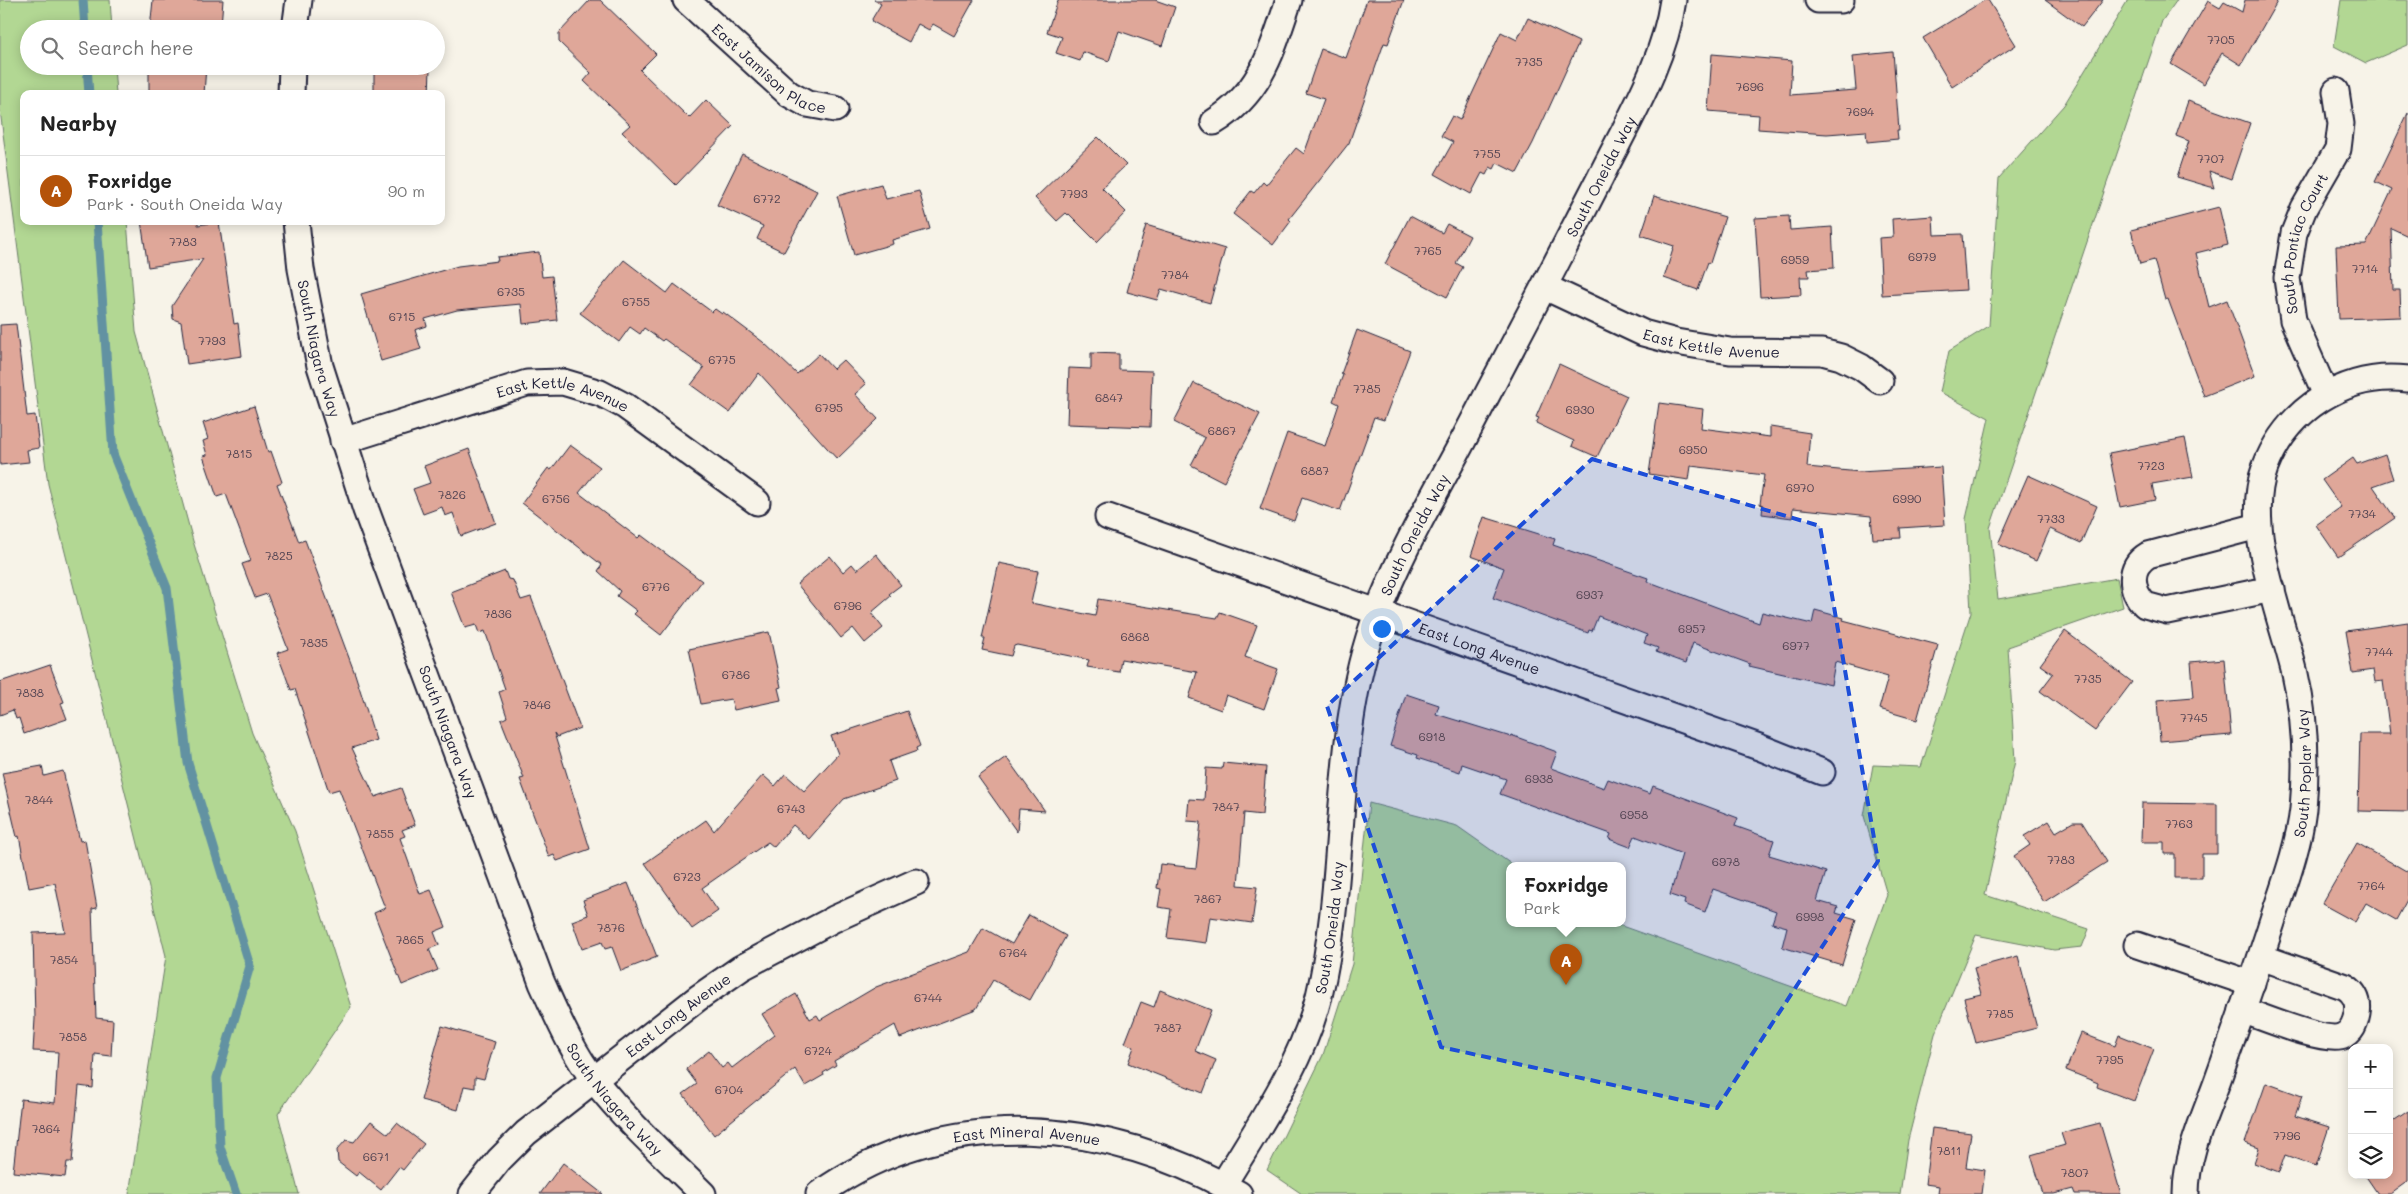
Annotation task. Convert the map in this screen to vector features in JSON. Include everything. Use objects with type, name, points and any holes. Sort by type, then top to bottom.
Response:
[{"type":"street","points":[[296,20],[299,0]]},
{"type":"street","name":"East Jamison Place","points":[[686,0],[789,94],[807,104],[834,109]]},
{"type":"street","points":[[1214,122],[1232,110],[1249,93],[1260,76],[1269,57],[1289,0]]},
{"type":"street","name":"South Oneida Way","points":[[1231,1190],[1289,1071],[1318,998],[1334,917],[1350,731],[1357,684],[1365,646],[1378,611],[1411,538],[1545,286],[1662,50],[1673,0]]},
{"type":"street","points":[[1818,0],[1841,0]]},
{"type":"street","points":[[291,90],[292,75]]},
{"type":"street","name":"South Pontiac Court","points":[[2326,394],[2293,320],[2287,278],[2294,233],[2304,208],[2338,149],[2341,124],[2336,91]]},
{"type":"street","name":"South Niagara Way","points":[[297,225],[309,315],[320,366],[343,441],[369,520],[542,983],[569,1040],[594,1080],[636,1128],[703,1194]]},
{"type":"street","name":"East Kettle Avenue","points":[[1545,286],[1643,333],[1676,342],[1730,351],[1822,352],[1840,357],[1861,367],[1880,381]]},
{"type":"street","name":"South Poplar Way","points":[[2186,1194],[2186,1178],[2197,1138],[2252,984],[2290,867],[2302,811],[2304,773],[2303,729],[2295,676],[2258,526],[2258,495],[2271,454],[2284,431],[2326,394],[2342,386],[2374,378],[2408,379]]},
{"type":"street","name":"East Kettle Avenue","points":[[343,441],[518,386],[563,382],[600,392],[625,406],[757,502]]},
{"type":"street","name":"East Long Avenue","points":[[1108,517],[1378,611],[1750,744],[1822,772]]},
{"type":"street","points":[[2258,526],[2148,555],[2141,559],[2135,568],[2133,577],[2135,589],[2139,599],[2145,606],[2167,611],[2272,589]]},
{"type":"street","name":"East Long Avenue","points":[[472,1194],[499,1160],[526,1133],[698,998],[741,968],[834,919],[916,882]]},
{"type":"street","points":[[2137,945],[2252,984]]},
{"type":"street","points":[[2242,1010],[2314,1035],[2331,1037],[2341,1037],[2351,1030],[2356,1020],[2357,1000],[2353,992],[2346,987],[2261,957]]},
{"type":"street","name":"East Mineral Avenue","points":[[819,1194],[864,1165],[901,1150],[937,1139],[973,1133],[1012,1130],[1054,1132],[1125,1146],[1161,1157],[1231,1190]]},
{"type":"highlighted area","points":[[1592,459],[1820,526],[1878,861],[1717,1108],[1441,1047],[1327,706]]},
{"type":"green space","points":[[0,0],[110,0],[111,20],[20,20],[20,75],[115,75],[116,90],[20,90],[20,225],[127,225],[136,332],[193,541],[252,733],[295,831],[351,1007],[278,1114],[299,1194],[129,1194],[166,956],[48,484],[0,110]]},
{"type":"green space","points":[[2128,0],[2177,0],[2162,21],[1990,528],[1998,599],[2117,578],[2123,607],[2008,647],[2015,761],[1985,895],[2089,929],[2082,947],[2054,950],[1976,935],[1935,1034],[1908,1140],[1900,1194],[1302,1194],[1267,1170],[1323,1055],[1352,964],[1369,803],[1457,826],[1508,862],[1506,862],[1506,927],[1624,927],[1846,1006],[1887,895],[1864,816],[1873,765],[1921,767],[1971,612],[1966,519],[1989,418],[1940,392],[1949,351],[1989,326],[1999,178],[2064,105]]},
{"type":"green space","points":[[2341,0],[2408,0],[2408,45],[2366,63],[2334,46]]},
{"type":"building","points":[[153,0],[223,0],[221,20],[151,20]]},
{"type":"building","points":[[590,0],[600,0],[656,54],[640,70],[689,118],[706,100],[733,126],[676,185],[622,132],[630,125],[584,81],[591,73],[559,42],[559,33]]},
{"type":"building","points":[[874,0],[974,0],[954,36],[933,24],[929,30],[918,24],[909,42],[873,22],[872,19],[881,4]]},
{"type":"building","points":[[1058,0],[1155,0],[1175,7],[1162,46],[1119,31],[1109,61],[1083,52],[1080,61],[1056,53],[1062,37],[1047,32]]},
{"type":"building","points":[[1367,0],[1404,0],[1388,44],[1384,43],[1349,143],[1289,219],[1291,221],[1273,245],[1233,214],[1251,191],[1254,193],[1263,182],[1266,185],[1296,148],[1304,154],[1324,99],[1306,93],[1321,49],[1346,58]]},
{"type":"building","points":[[1985,0],[1988,0],[2016,45],[1952,87],[1923,38]]},
{"type":"building","points":[[2045,0],[2103,0],[2082,27]]},
{"type":"building","points":[[2245,0],[2278,0],[2241,65],[2222,53],[2204,84],[2171,64],[2208,1],[2220,8],[2224,2],[2242,12]]},
{"type":"building","points":[[1528,18],[1579,42],[1533,143],[1517,173],[1497,163],[1494,169],[1490,167],[1486,175],[1482,173],[1471,194],[1435,174],[1453,142],[1441,136],[1452,116],[1460,120],[1501,32],[1517,40]]},
{"type":"building","points":[[1893,52],[1899,130],[1897,130],[1898,139],[1867,142],[1866,131],[1827,134],[1758,129],[1759,115],[1708,111],[1712,54],[1792,61],[1790,95],[1856,90],[1853,56]]},
{"type":"building","points":[[149,75],[205,75],[204,90],[149,90]]},
{"type":"building","points":[[374,75],[430,75],[429,90],[374,90]]},
{"type":"building","points":[[2188,101],[2250,123],[2231,179],[2209,171],[2214,188],[2177,177],[2189,141],[2176,136]]},
{"type":"building","points":[[2408,113],[2408,236],[2391,228],[2393,290],[2400,290],[2401,317],[2339,319],[2336,246],[2366,245],[2392,190],[2375,182]]},
{"type":"building","points":[[1098,137],[1126,165],[1102,188],[1126,212],[1097,242],[1069,214],[1066,213],[1057,221],[1035,198]]},
{"type":"building","points":[[742,154],[817,191],[784,252],[757,239],[763,226],[717,205]]},
{"type":"building","points":[[881,184],[886,199],[919,191],[930,229],[892,240],[893,244],[854,255],[837,196]]},
{"type":"building","points":[[1654,196],[1725,217],[1710,263],[1708,262],[1698,290],[1664,278],[1674,246],[1641,235]]},
{"type":"building","points":[[2219,207],[2228,245],[2196,253],[2209,307],[2227,300],[2255,376],[2204,396],[2168,299],[2165,300],[2154,260],[2140,264],[2131,230]]},
{"type":"building","points":[[1410,216],[1442,233],[1447,224],[1470,236],[1456,263],[1463,267],[1447,297],[1385,264]]},
{"type":"building","points":[[1789,216],[1790,230],[1832,227],[1834,268],[1808,270],[1809,277],[1800,277],[1801,295],[1760,297],[1755,218]]},
{"type":"building","points":[[1933,216],[1934,235],[1962,234],[1966,290],[1882,295],[1879,238],[1893,237],[1892,219]]},
{"type":"building","points":[[142,225],[219,225],[234,324],[238,323],[242,356],[187,364],[181,322],[173,319],[172,306],[203,259],[148,267]]},
{"type":"building","points":[[1146,225],[1225,249],[1210,303],[1161,289],[1157,300],[1127,292]]},
{"type":"building","points":[[539,252],[542,277],[552,276],[557,320],[523,324],[521,304],[457,310],[425,319],[427,326],[415,330],[421,349],[381,361],[361,294],[458,266],[498,261],[497,257]]},
{"type":"building","points":[[624,260],[667,293],[674,284],[712,312],[715,309],[722,314],[723,312],[763,342],[797,374],[819,354],[833,369],[843,360],[866,384],[855,394],[878,419],[837,459],[759,373],[730,413],[691,385],[704,368],[664,339],[662,341],[644,328],[640,334],[630,327],[619,342],[580,313]]},
{"type":"building","points":[[16,324],[27,416],[35,415],[39,448],[27,450],[29,462],[0,465],[0,325]]},
{"type":"building","points":[[1357,330],[1410,351],[1384,420],[1374,417],[1340,511],[1302,498],[1294,521],[1260,509],[1287,433],[1325,446],[1339,404],[1333,401]]},
{"type":"building","points":[[1091,353],[1119,354],[1119,370],[1152,371],[1150,427],[1067,424],[1069,368],[1091,369]]},
{"type":"building","points":[[1559,364],[1627,396],[1597,457],[1572,446],[1574,441],[1536,423],[1539,418],[1536,417]]},
{"type":"building","points":[[1194,383],[1260,414],[1224,482],[1191,465],[1205,438],[1174,422]]},
{"type":"building","points":[[1659,403],[1703,409],[1701,428],[1770,437],[1770,427],[1810,433],[1807,467],[1860,472],[1941,467],[1945,525],[1900,528],[1901,538],[1873,539],[1871,516],[1793,508],[1792,518],[1762,514],[1763,505],[1760,504],[1764,475],[1691,466],[1689,480],[1649,474]]},
{"type":"building","points":[[254,406],[268,452],[271,451],[282,482],[277,484],[299,542],[305,540],[355,674],[376,740],[352,748],[375,797],[401,788],[415,825],[402,830],[405,836],[400,838],[420,894],[431,890],[446,927],[434,932],[439,945],[429,949],[438,970],[402,985],[374,913],[385,908],[339,789],[329,792],[295,689],[291,690],[277,653],[288,649],[267,594],[255,598],[242,564],[251,561],[226,494],[217,497],[203,456],[207,455],[203,441],[208,439],[203,423]]},
{"type":"building","points":[[2185,438],[2193,477],[2152,484],[2155,500],[2120,507],[2109,453]]},
{"type":"building","points":[[570,445],[600,467],[579,493],[638,538],[641,535],[702,581],[661,635],[634,614],[637,611],[617,596],[620,591],[598,571],[602,565],[522,503],[548,468],[551,470]]},
{"type":"building","points":[[469,449],[496,523],[461,536],[453,513],[445,516],[442,507],[423,514],[413,489],[430,483],[424,466]]},
{"type":"building","points":[[2385,454],[2393,479],[2373,486],[2395,518],[2338,557],[2316,525],[2341,507],[2322,480],[2353,458],[2357,464]]},
{"type":"building","points":[[2028,475],[2097,506],[2081,543],[2050,529],[2036,561],[1998,544]]},
{"type":"building","points":[[1484,517],[1555,539],[1553,545],[1648,578],[1647,581],[1759,623],[1762,612],[1812,624],[1815,610],[1844,618],[1843,620],[1938,645],[1917,720],[1879,709],[1888,677],[1835,662],[1831,685],[1749,666],[1750,664],[1693,643],[1686,663],[1656,652],[1658,648],[1644,643],[1647,635],[1598,616],[1592,631],[1589,630],[1588,633],[1493,598],[1504,568],[1471,556]]},
{"type":"building","points":[[876,554],[901,585],[889,594],[891,596],[871,613],[883,628],[865,643],[853,628],[841,638],[797,584],[830,556],[843,572],[852,564],[857,570]]},
{"type":"building","points":[[999,563],[1038,571],[1031,603],[1095,616],[1098,599],[1217,618],[1220,612],[1257,625],[1245,657],[1278,669],[1264,709],[1226,695],[1221,710],[1189,698],[1197,672],[1121,659],[1119,672],[1087,667],[1089,660],[1017,645],[1014,646],[1011,656],[982,650],[985,638],[982,638]]},
{"type":"building","points":[[505,571],[508,579],[513,580],[521,600],[531,597],[580,728],[557,737],[554,733],[590,849],[557,861],[554,855],[549,857],[520,779],[524,778],[501,720],[507,717],[499,692],[505,689],[485,631],[479,633],[476,625],[465,628],[451,592]]},
{"type":"building","points":[[2408,622],[2408,812],[2358,811],[2360,734],[2390,734],[2383,681],[2375,682],[2373,670],[2353,673],[2346,631]]},
{"type":"building","points":[[2065,631],[2132,682],[2095,731],[2040,691],[2053,674],[2040,665]]},
{"type":"building","points":[[769,632],[781,687],[778,688],[781,700],[734,710],[731,699],[701,704],[689,649]]},
{"type":"building","points":[[2224,659],[2231,735],[2160,741],[2157,700],[2194,697],[2191,662]]},
{"type":"building","points":[[50,665],[64,702],[61,703],[67,719],[24,734],[19,718],[16,719],[13,710],[0,715],[0,682]]},
{"type":"building","points":[[1406,694],[1439,705],[1436,714],[1511,737],[1511,735],[1557,752],[1551,768],[1604,788],[1608,779],[1650,794],[1653,786],[1738,818],[1735,826],[1774,840],[1769,855],[1826,872],[1817,901],[1838,907],[1836,913],[1856,919],[1842,965],[1782,947],[1787,927],[1772,923],[1776,911],[1713,889],[1705,912],[1684,904],[1685,900],[1670,895],[1682,854],[1635,836],[1630,847],[1609,839],[1611,834],[1500,794],[1506,779],[1462,764],[1460,772],[1417,758],[1418,755],[1390,746]]},
{"type":"building","points":[[907,711],[920,746],[916,748],[917,751],[889,761],[896,781],[844,799],[809,839],[793,825],[774,847],[768,842],[702,888],[718,911],[692,929],[645,863],[706,820],[714,831],[763,775],[775,786],[785,774],[804,791],[838,754],[831,736]]},
{"type":"building","points":[[1006,757],[1045,811],[1019,809],[1017,832],[978,777]]},
{"type":"building","points":[[1223,763],[1266,767],[1262,815],[1244,813],[1238,885],[1257,887],[1252,923],[1210,917],[1206,943],[1167,938],[1171,909],[1158,907],[1161,889],[1157,888],[1160,864],[1196,868],[1201,822],[1187,821],[1189,799],[1204,800],[1206,768],[1222,769]]},
{"type":"building","points":[[42,766],[44,776],[63,771],[80,841],[85,840],[97,908],[92,909],[96,1018],[113,1020],[111,1056],[95,1054],[93,1088],[79,1086],[72,1162],[67,1162],[65,1177],[13,1172],[21,1099],[55,1103],[58,1052],[33,1051],[35,1019],[33,933],[65,932],[55,883],[29,888],[19,836],[17,837],[2,773]]},
{"type":"building","points":[[2142,803],[2217,804],[2217,854],[2202,854],[2202,878],[2175,878],[2175,854],[2164,854],[2164,842],[2141,842]]},
{"type":"building","points":[[2049,821],[2056,832],[2073,822],[2082,822],[2107,862],[2044,902],[2014,856],[2030,845],[2024,836]]},
{"type":"building","points":[[2357,843],[2408,872],[2408,898],[2396,920],[2366,903],[2355,922],[2322,904]]},
{"type":"building","points":[[628,883],[657,957],[621,971],[612,947],[605,949],[602,942],[582,949],[572,921],[588,915],[583,900]]},
{"type":"building","points":[[1029,915],[1066,936],[1030,1000],[993,980],[976,1009],[900,1038],[895,1025],[834,1061],[836,1065],[823,1073],[824,1075],[805,1086],[795,1069],[714,1135],[683,1094],[697,1084],[686,1069],[709,1051],[722,1068],[728,1063],[732,1068],[775,1035],[762,1014],[796,994],[810,1019],[817,1015],[820,1020],[876,987],[969,952],[983,928],[1012,944]]},
{"type":"building","points":[[2018,956],[2037,1028],[1976,1043],[1964,998],[1981,994],[1974,968]]},
{"type":"building","points":[[1160,990],[1211,1010],[1195,1051],[1216,1060],[1203,1093],[1128,1063],[1134,1047],[1125,1043],[1141,1002],[1154,1007]]},
{"type":"building","points":[[442,1026],[495,1042],[484,1079],[475,1077],[475,1088],[464,1086],[458,1110],[421,1100]]},
{"type":"building","points":[[2081,1033],[2115,1046],[2119,1035],[2154,1049],[2134,1101],[2097,1087],[2098,1083],[2066,1070]]},
{"type":"building","points":[[2266,1083],[2302,1096],[2295,1116],[2329,1127],[2316,1166],[2285,1155],[2279,1172],[2254,1163],[2259,1148],[2245,1143]]},
{"type":"building","points":[[2408,1111],[2408,1181],[2390,1194],[2378,1194],[2368,1179],[2393,1179],[2393,1121]]},
{"type":"building","points":[[371,1121],[388,1134],[397,1123],[424,1144],[403,1170],[399,1167],[381,1190],[359,1172],[356,1176],[338,1162],[337,1150],[346,1140],[354,1142]]},
{"type":"building","points":[[2100,1123],[2121,1194],[2075,1194],[2073,1189],[2054,1194],[2043,1194],[2031,1155],[2065,1145],[2061,1133]]},
{"type":"building","points":[[1932,1128],[1971,1133],[1966,1167],[1985,1170],[1982,1194],[1938,1194],[1939,1186],[1925,1184]]},
{"type":"building","points":[[563,1163],[603,1194],[540,1194]]},
{"type":"waterway","points":[[83,0],[84,20]]},
{"type":"waterway","points":[[88,75],[89,90]]},
{"type":"waterway","points":[[97,225],[113,454],[167,588],[188,763],[250,966],[217,1078],[220,1147],[236,1194]]},
{"type":"place","name":"Foxridge","points":[[1566,985]]}]
